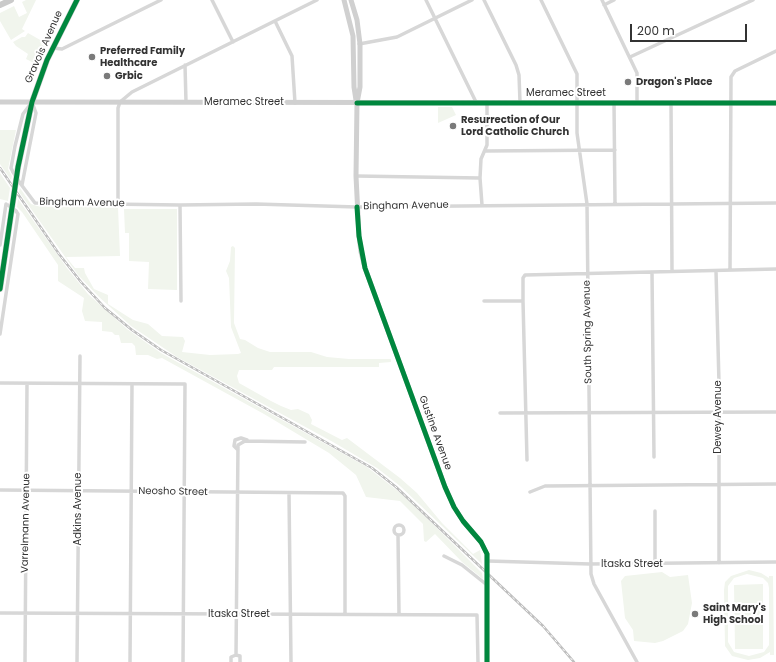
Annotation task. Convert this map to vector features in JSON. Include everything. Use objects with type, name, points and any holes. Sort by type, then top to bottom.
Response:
[{"type":"main road","points":[[0,5],[11,0]]},
{"type":"main road","name":"Gravois Avenue","points":[[0,289],[18,167],[32,102],[53,48],[77,0]]},
{"type":"street","points":[[53,48],[62,49],[161,0]]},
{"type":"street","points":[[212,0],[233,42]]},
{"type":"street","points":[[118,204],[118,108],[120,102],[132,92],[316,0]]},
{"type":"street","name":"Gustine Avenue","points":[[344,0],[352,25],[354,87],[357,102]]},
{"type":"street","name":"Gustine Avenue","points":[[351,0],[357,20],[360,44],[360,88],[357,102],[356,176],[359,236],[365,268],[445,487],[463,521],[484,546],[488,561],[487,662]]},
{"type":"street","points":[[426,0],[476,102]]},
{"type":"street","points":[[353,44],[397,37],[472,0]]},
{"type":"street","points":[[484,0],[516,65],[519,75],[520,102]]},
{"type":"street","name":"South Spring Avenue","points":[[541,0],[575,68],[577,78],[579,151],[587,204],[590,564],[594,584],[637,662]]},
{"type":"street","points":[[602,0],[637,73],[638,102]]},
{"type":"street","points":[[604,5],[614,0]]},
{"type":"street","points":[[630,57],[753,0]]},
{"type":"street","points":[[275,21],[292,56],[295,103]]},
{"type":"street","points":[[730,270],[730,102],[732,73],[776,51]]},
{"type":"street","points":[[185,65],[186,102]]},
{"type":"street","name":"Meramec Street","points":[[0,102],[776,103]]},
{"type":"street","name":"Gravois Avenue","points":[[21,184],[12,168],[15,146],[23,114],[32,102]]},
{"type":"street","name":"Gravois Avenue","points":[[21,184],[36,113],[32,102]]},
{"type":"street","points":[[482,205],[480,178],[481,159],[487,145],[487,102]]},
{"type":"street","points":[[614,102],[615,203]]},
{"type":"street","points":[[671,102],[672,271]]},
{"type":"street","points":[[485,151],[615,150]]},
{"type":"street","points":[[356,176],[480,178]]},
{"type":"street","name":"Bingham Avenue","points":[[21,184],[35,203],[180,205],[256,204],[357,207],[615,203],[776,203]]},
{"type":"street","points":[[0,204],[7,204],[18,214],[0,334]]},
{"type":"street","points":[[0,245],[7,204]]},
{"type":"street","points":[[180,205],[181,300]]},
{"type":"street","points":[[527,460],[523,301],[524,275],[776,269]]},
{"type":"street","name":"Dewey Avenue","points":[[716,270],[719,563]]},
{"type":"street","points":[[652,272],[654,457]]},
{"type":"street","points":[[484,301],[523,301]]},
{"type":"street","name":"Adkins Avenue","points":[[77,662],[80,356]]},
{"type":"street","points":[[0,383],[80,383],[132,385],[185,384],[183,662]]},
{"type":"street","name":"Varrelmann Avenue","points":[[25,662],[27,384]]},
{"type":"street","points":[[130,662],[132,385]]},
{"type":"street","points":[[500,412],[776,412]]},
{"type":"street","points":[[236,655],[237,493],[239,444],[242,441],[305,442]]},
{"type":"street","points":[[530,492],[545,486],[776,484]]},
{"type":"street","name":"Neosho Street","points":[[0,490],[344,494],[345,614]]},
{"type":"street","points":[[289,493],[291,662]]},
{"type":"street","points":[[655,511],[655,564]]},
{"type":"street","points":[[398,535],[399,614]]},
{"type":"street","points":[[444,556],[462,565],[488,585]]},
{"type":"street","name":"Itaska Street","points":[[488,561],[590,564],[776,562]]},
{"type":"street","name":"Itaska Street","points":[[0,613],[477,615],[478,662]]},
{"type":"street","points":[[231,662],[231,657],[236,655]]},
{"type":"street","points":[[236,655],[240,656],[240,662]]},
{"type":"shaded area","points":[[26,0],[36,0],[22,29],[25,31],[11,40],[0,21],[0,13],[14,6],[19,17],[27,13],[22,2]]},
{"type":"shaded area","points":[[28,33],[42,41],[41,44],[46,47],[38,65],[26,59],[28,54],[16,46],[13,42],[25,37]]},
{"type":"shaded area","points":[[438,107],[452,107],[456,115],[438,123]]},
{"type":"shaded area","points":[[0,130],[16,130],[8,169],[12,176],[11,180],[0,164]]},
{"type":"shaded area","points":[[0,173],[10,188],[8,201],[0,199]]},
{"type":"shaded area","points":[[20,188],[31,204],[37,206],[118,207],[120,256],[66,257],[75,268],[84,268],[85,273],[94,289],[108,295],[108,304],[133,320],[148,324],[162,336],[183,337],[185,341],[182,352],[210,355],[241,353],[231,327],[229,278],[226,271],[230,261],[231,247],[233,246],[235,248],[234,323],[240,339],[270,352],[311,352],[327,357],[349,359],[391,359],[391,362],[379,363],[379,367],[274,367],[272,370],[239,370],[237,376],[239,383],[271,401],[291,410],[298,409],[309,414],[312,420],[311,424],[342,440],[347,438],[400,478],[417,493],[442,523],[473,554],[480,550],[482,564],[400,486],[377,468],[333,442],[177,357],[131,326],[99,297],[78,275],[19,192]]},
{"type":"shaded area","points":[[18,199],[67,268],[88,294],[127,329],[161,353],[367,467],[403,495],[482,573],[483,579],[462,562],[435,534],[426,542],[424,541],[423,524],[400,501],[366,497],[356,475],[329,453],[264,414],[162,358],[157,359],[148,355],[136,355],[135,346],[132,343],[121,343],[119,335],[115,335],[112,332],[102,331],[102,322],[85,321],[82,311],[84,298],[58,281],[58,265],[17,207]]},
{"type":"shaded area","points":[[124,209],[177,209],[177,290],[148,289],[149,262],[129,261],[129,233],[125,233]]},
{"type":"shaded area","points":[[749,570],[761,573],[769,578],[769,576],[773,576],[774,655],[770,655],[770,652],[760,658],[748,660],[732,656],[725,646],[724,590],[725,582],[731,576]],"holes":[[[747,574],[763,578],[768,583],[769,588],[769,645],[764,652],[749,656],[734,652],[728,642],[728,586],[734,578]]]},
{"type":"shaded area","points":[[662,572],[670,577],[688,575],[692,603],[688,624],[683,631],[663,641],[655,643],[634,641],[633,630],[625,618],[621,581],[625,576]]},
{"type":"shaded area","points":[[763,584],[763,649],[735,649],[734,585]]},
{"type":"railway","points":[[0,168],[59,254],[81,282],[105,308],[132,330],[161,350],[372,468],[396,487],[543,626],[574,662]]},
{"type":"cycle path","points":[[0,289],[18,167],[32,102],[47,60],[77,0]]},
{"type":"cycle path","points":[[357,103],[776,103]]},
{"type":"cycle path","points":[[357,207],[359,236],[365,268],[445,487],[454,507],[463,521],[481,542],[487,554],[487,662]]},
{"type":"place","name":"Preferred Family Healthcare","points":[[92,57]]},
{"type":"place","name":"Grbic","points":[[107,76]]},
{"type":"place","name":"Dragon's Place","points":[[628,82]]},
{"type":"place","name":"Resurrection of Our Lord Catholic Church","points":[[453,126]]},
{"type":"place","name":"Saint Mary's High School","points":[[695,614]]}]
